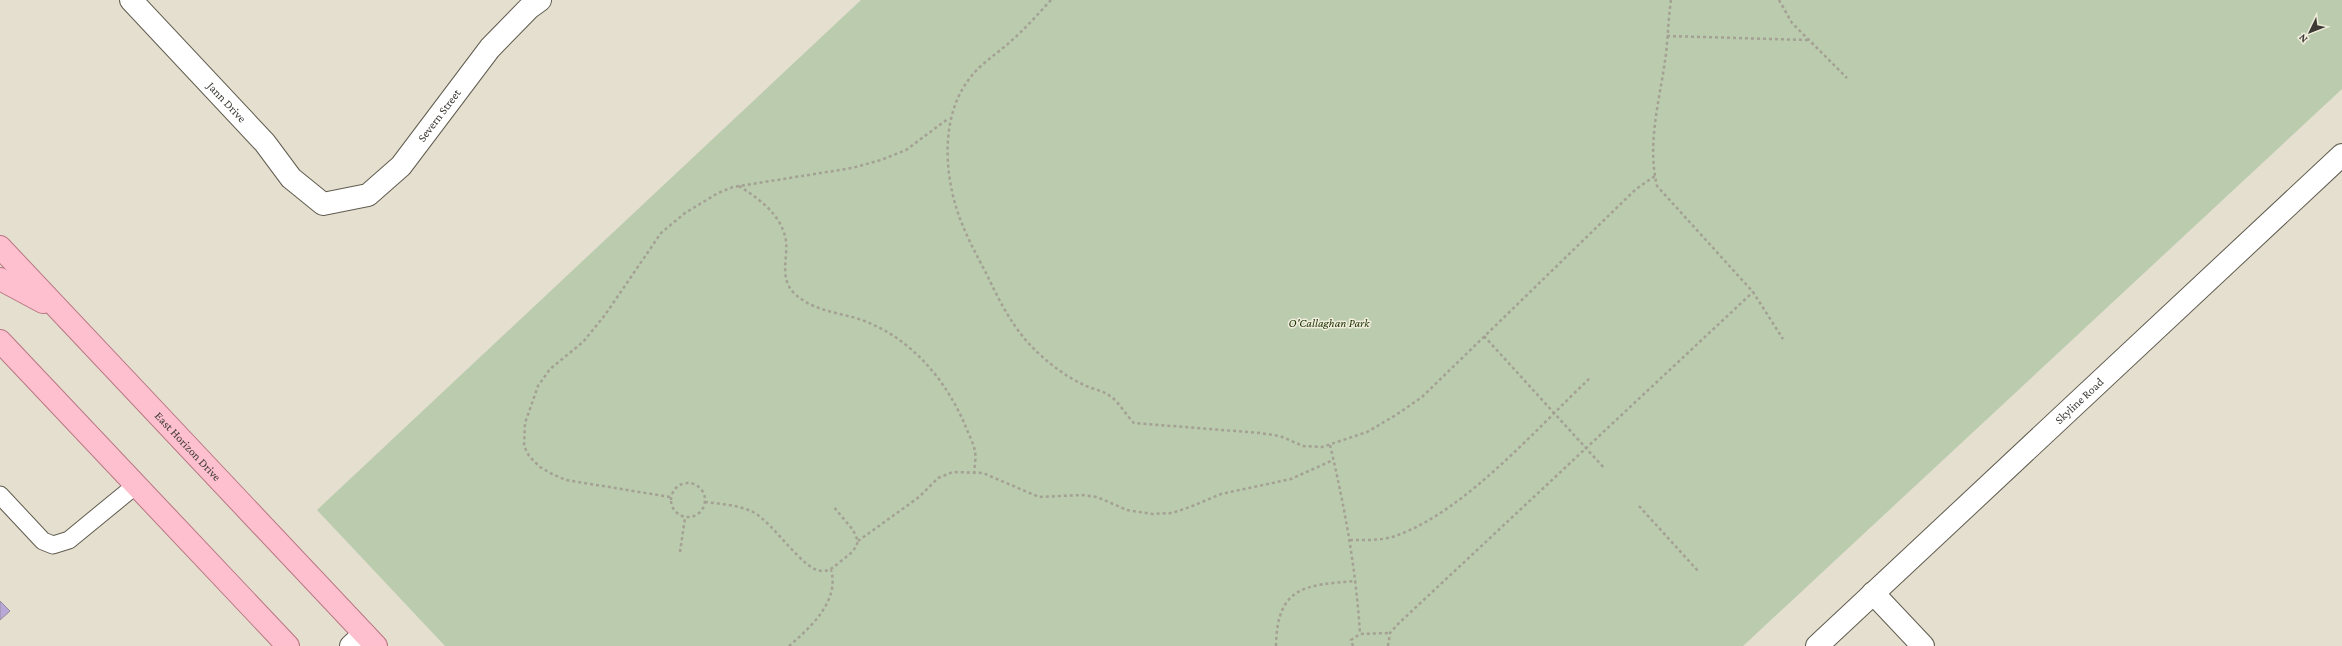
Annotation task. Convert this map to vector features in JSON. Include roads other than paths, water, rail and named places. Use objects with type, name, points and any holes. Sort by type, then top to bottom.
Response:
[{"type":"main road","name":"East Horizon Drive","points":[[0,247],[364,642]]},
{"type":"main road","points":[[0,279],[60,311]]},
{"type":"main road","points":[[0,341],[288,646]]},
{"type":"street","name":"Jann Drive","points":[[131,0],[265,143],[291,178],[323,204]]},
{"type":"street","name":"Severn Street","points":[[323,204],[368,195],[401,166],[490,48],[528,8],[540,0]]},
{"type":"street","name":"Skyline Road","points":[[1817,646],[2342,155]]},
{"type":"street","points":[[1873,593],[1923,646]]},
{"type":"lane","points":[[0,495],[43,541],[53,545],[69,540],[136,485]]},
{"type":"park label","name":"O'Callaghan Park","points":[[1329,323]]}]
